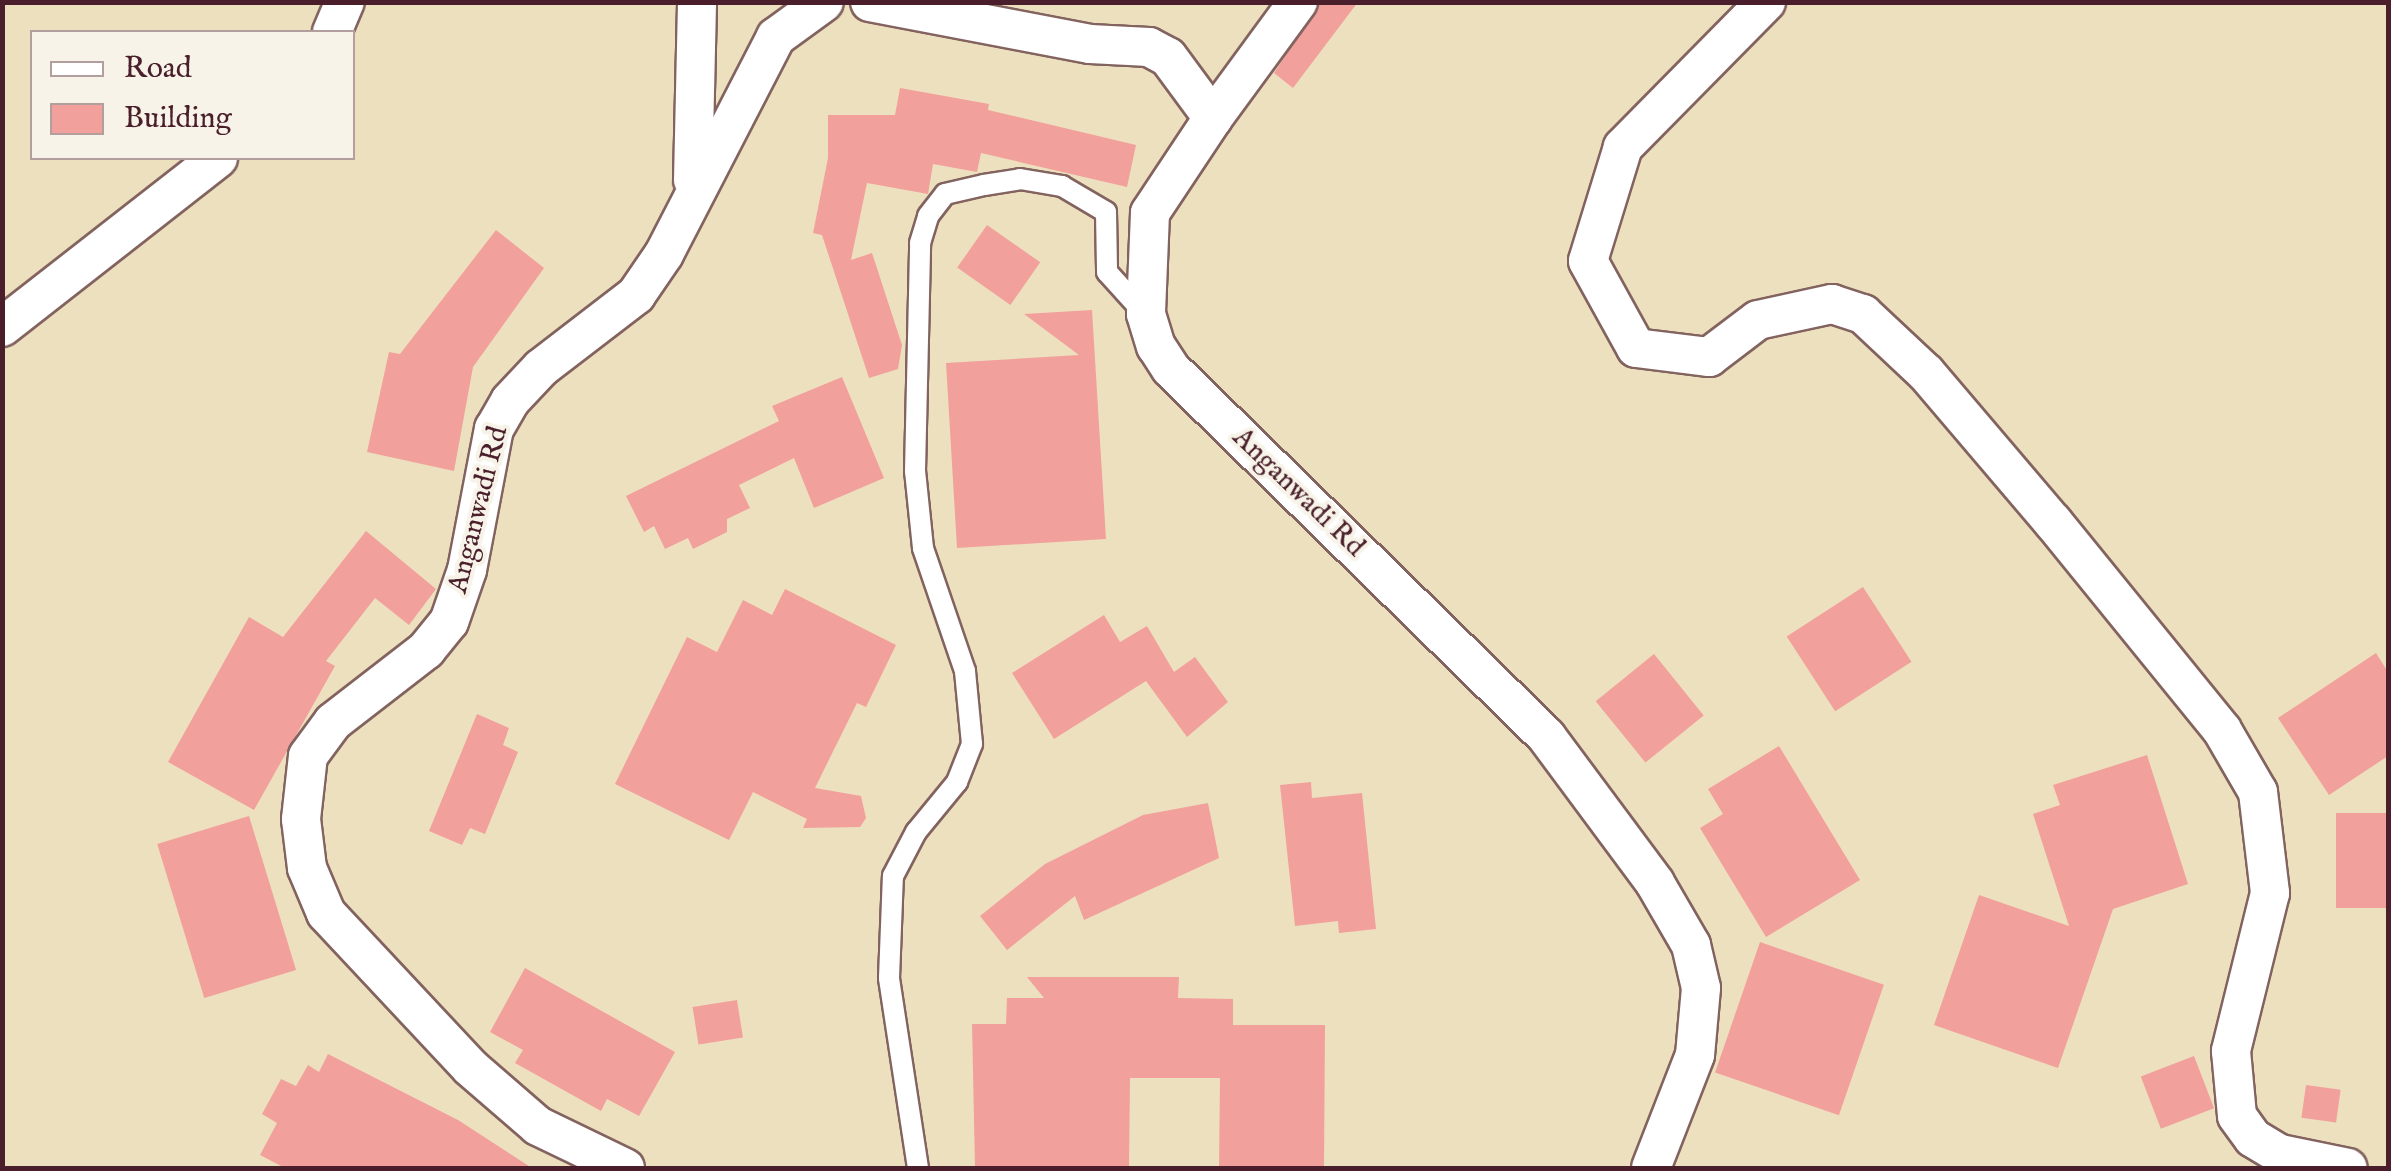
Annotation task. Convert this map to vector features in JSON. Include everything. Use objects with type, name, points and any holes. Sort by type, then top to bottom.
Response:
[{"type":"street","points":[[333,30],[345,2]]},
{"type":"street","points":[[692,200],[697,2]]},
{"type":"street","name":"Anganwadi Rd","points":[[625,1168],[538,1126],[484,1079],[326,914],[307,868],[301,819],[308,756],[333,722],[426,650],[449,622],[467,570],[494,429],[510,401],[542,368],[636,296],[692,200],[776,37],[824,2]]},
{"type":"street","points":[[870,2],[1090,44],[1149,46],[1168,58],[1214,118]]},
{"type":"street","name":"Anganwadi Rd","points":[[1298,2],[1150,213],[1146,314],[1171,370],[1546,736],[1655,883],[1692,946],[1701,988],[1695,1055],[1651,1168]]},
{"type":"street","points":[[1766,2],[1623,148],[1588,261],[1636,348],[1709,357],[1758,320],[1832,304],[1863,314],[1926,373],[2053,522],[2222,730],[2258,792],[2270,847],[2270,893],[2231,1052],[2237,1116],[2253,1138],[2280,1154],[2348,1168]]},
{"type":"street","points":[[2,327],[215,160]]},
{"type":"lane","points":[[918,1168],[889,978],[888,917],[893,876],[916,832],[956,782],[972,744],[966,671],[923,548],[914,471],[920,243],[928,216],[945,194],[984,185],[1020,179],[1062,186],[1106,212],[1107,272],[1146,314]]},
{"type":"building","points":[[1320,2],[1358,2],[1293,88],[1274,73]]},
{"type":"building","points":[[900,88],[989,104],[988,110],[1136,145],[1127,187],[981,153],[977,172],[933,164],[928,194],[867,183],[851,260],[872,253],[902,345],[898,369],[869,378],[822,235],[813,233],[828,158],[828,115],[895,115]]},
{"type":"building","points":[[987,225],[1040,262],[1010,305],[957,268]]},
{"type":"building","points":[[496,230],[544,268],[473,367],[454,471],[367,452],[389,352],[400,354]]},
{"type":"building","points":[[1092,310],[1106,539],[957,548],[946,363],[1079,355],[1024,314]]},
{"type":"building","points":[[842,377],[884,478],[814,508],[794,458],[739,485],[750,508],[727,519],[727,532],[693,549],[688,538],[665,549],[654,526],[644,532],[626,496],[779,421],[772,406]]},
{"type":"building","points":[[366,531],[436,589],[409,625],[375,598],[326,661],[335,666],[254,810],[168,762],[249,617],[283,637]]},
{"type":"building","points":[[1863,587],[1911,662],[1835,711],[1787,637]]},
{"type":"building","points":[[785,589],[896,645],[866,707],[857,703],[815,788],[861,796],[866,818],[860,827],[803,828],[807,819],[753,792],[729,840],[615,784],[687,637],[717,652],[743,600],[772,615]]},
{"type":"building","points":[[1104,615],[1120,642],[1147,626],[1174,672],[1195,657],[1228,702],[1187,737],[1146,681],[1054,739],[1012,673]]},
{"type":"building","points":[[2376,653],[2388,672],[2388,756],[2329,795],[2278,718]]},
{"type":"building","points":[[1654,654],[1704,715],[1645,763],[1596,701]]},
{"type":"building","points":[[477,714],[509,728],[503,745],[518,752],[485,834],[470,828],[462,845],[429,831]]},
{"type":"building","points":[[1779,746],[1860,880],[1766,937],[1700,828],[1723,814],[1708,789]]},
{"type":"building","points":[[2147,755],[2188,884],[2113,909],[2058,1068],[1934,1025],[1979,895],[2069,926],[2033,814],[2060,805],[2053,785]]},
{"type":"building","points":[[1311,782],[1312,798],[1362,793],[1376,929],[1339,933],[1338,921],[1295,926],[1280,785]]},
{"type":"building","points":[[1208,803],[1219,858],[1084,920],[1075,896],[1007,950],[980,916],[1045,864],[1143,815]]},
{"type":"building","points":[[2336,813],[2388,813],[2388,908],[2336,908]]},
{"type":"building","points":[[249,816],[296,970],[204,998],[157,844]]},
{"type":"building","points":[[1760,942],[1884,985],[1839,1115],[1715,1072]]},
{"type":"building","points":[[525,968],[675,1052],[639,1116],[607,1099],[601,1111],[515,1063],[523,1050],[490,1032]]},
{"type":"building","points":[[1027,977],[1179,977],[1178,998],[1233,999],[1233,1025],[1325,1025],[1324,1168],[1219,1168],[1220,1078],[1130,1078],[1129,1168],[975,1168],[972,1024],[1006,1024],[1007,998],[1044,998]]},
{"type":"building","points":[[737,1000],[743,1038],[698,1045],[693,1007]]},
{"type":"building","points":[[328,1054],[458,1120],[532,1168],[285,1168],[260,1155],[277,1123],[262,1114],[281,1079],[296,1086],[308,1065],[319,1072]]},
{"type":"building","points":[[2194,1056],[2214,1108],[2161,1129],[2141,1076]]},
{"type":"building","points":[[2306,1085],[2341,1090],[2336,1123],[2301,1118]]}]
